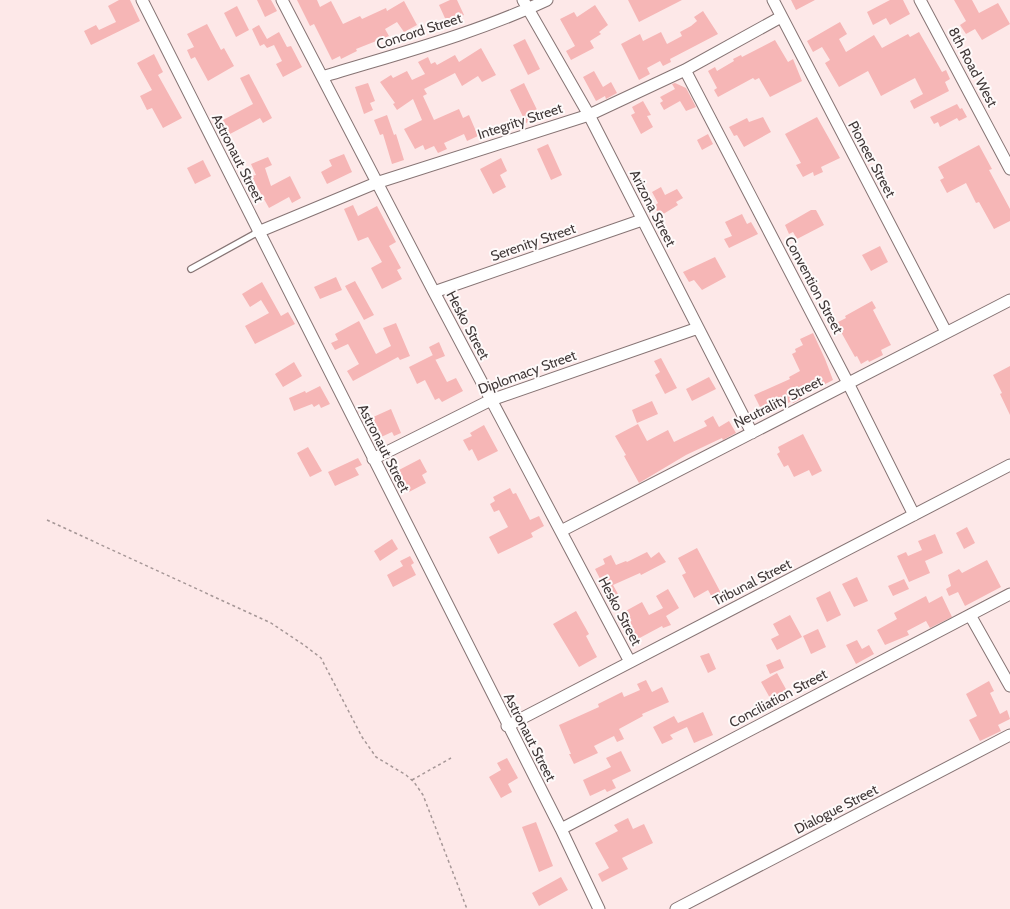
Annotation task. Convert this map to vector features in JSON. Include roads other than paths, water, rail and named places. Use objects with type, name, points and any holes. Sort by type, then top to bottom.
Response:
[{"type":"street","name":"Astronaut Street","points":[[142,0],[507,726],[561,829],[599,909]]},
{"type":"street","name":"Hesko Street","points":[[282,0],[376,183],[630,662]]},
{"type":"street","name":"Concord Street","points":[[322,77],[458,34],[525,5],[546,0]]},
{"type":"street","name":"Pioneer Street","points":[[773,0],[946,332]]},
{"type":"street","name":"8th Road West","points":[[920,0],[1010,169]]},
{"type":"street","name":"Arizona Street","points":[[525,5],[589,115],[752,433]]},
{"type":"street","name":"Integrity Street","points":[[258,232],[376,183],[589,115],[685,70],[781,17]]},
{"type":"street","name":"Convention Street","points":[[685,70],[848,383],[914,515]]},
{"type":"street","name":"Serenity Street","points":[[434,292],[642,220]]},
{"type":"street","name":"Neutrality Street","points":[[561,530],[1010,300]]},
{"type":"street","name":"Diplomacy Street","points":[[373,459],[491,400],[698,328]]},
{"type":"street","name":"Tribunal Street","points":[[507,726],[1010,465]]},
{"type":"street","name":"Conciliation Street","points":[[561,829],[1010,594]]},
{"type":"street","points":[[970,615],[1010,686]]},
{"type":"street","name":"Dialogue Street","points":[[676,909],[1010,736]]},
{"type":"lane","points":[[191,269],[258,232]]}]
